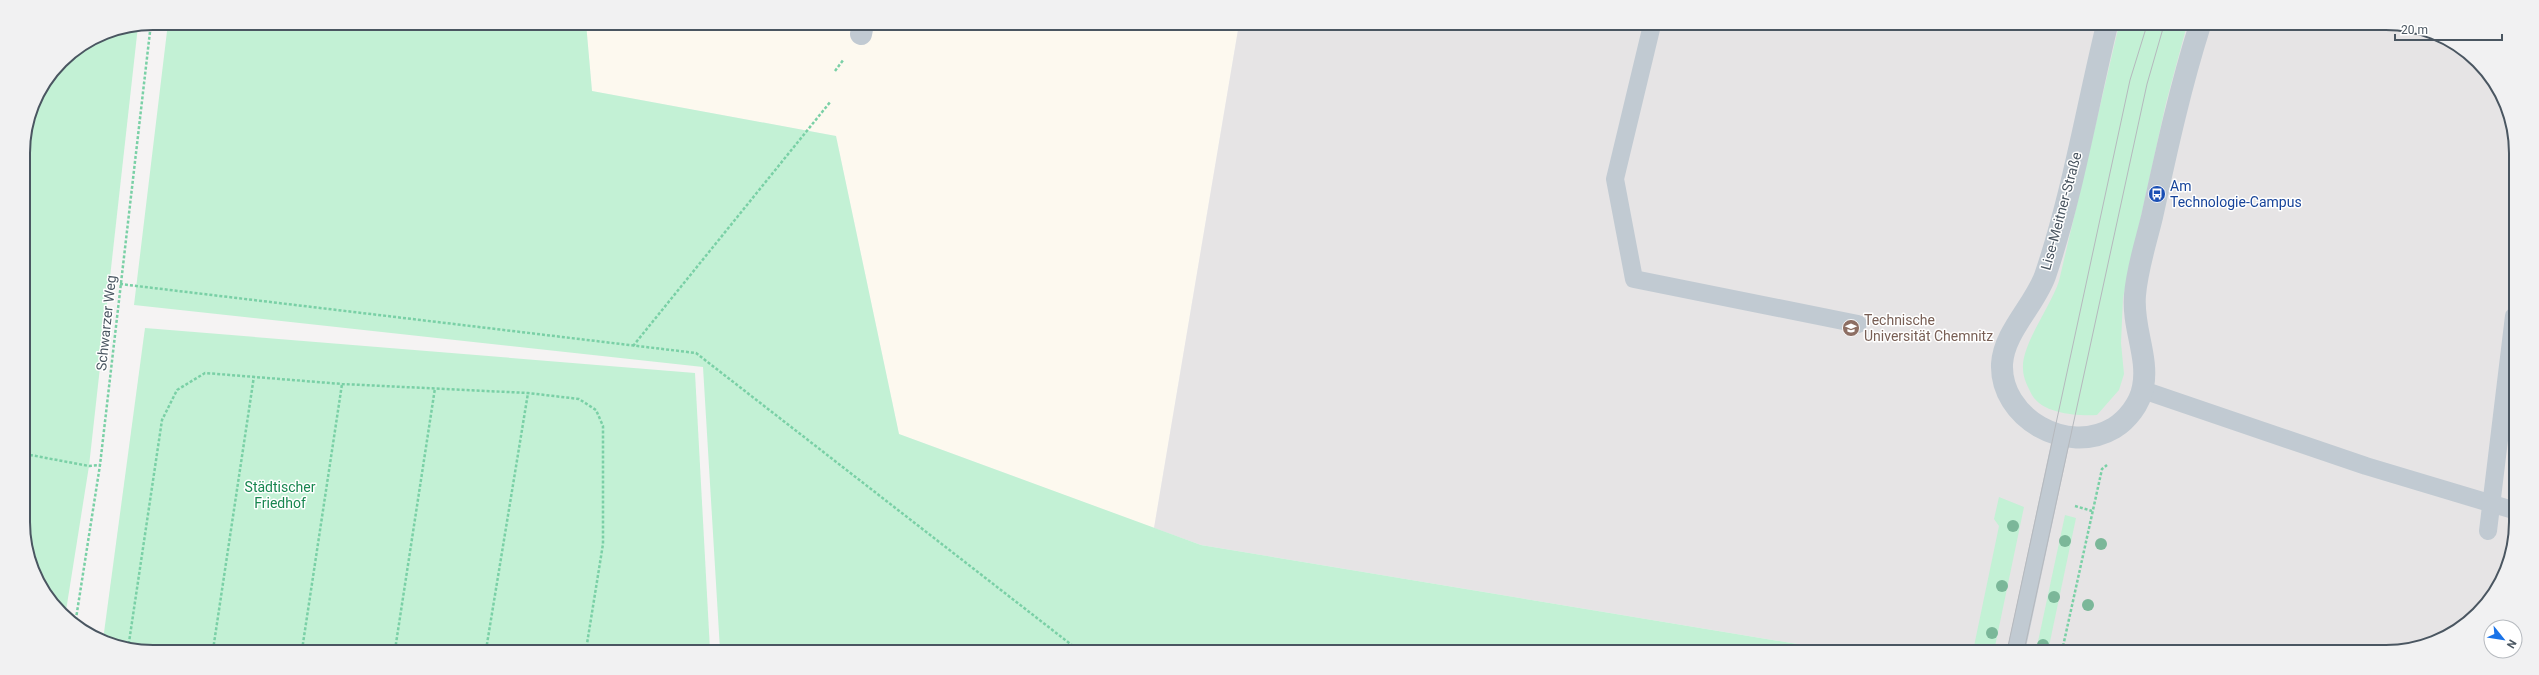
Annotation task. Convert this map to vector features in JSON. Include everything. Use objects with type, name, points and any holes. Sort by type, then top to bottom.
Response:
[{"type":"street","name":"Lise-Meitner-Straße","points":[[2106,30],[2057,235],[2044,279],[2004,352],[2002,367],[2006,392],[2022,416],[2047,430],[2062,435],[2090,436],[2110,430],[2134,410],[2143,390],[2145,365],[2136,333],[2135,294],[2157,194],[2199,30]]},
{"type":"lane","points":[[1651,30],[1615,179],[1634,279],[1858,324]]},
{"type":"lane","points":[[2488,531],[2509,358]]},
{"type":"lane","points":[[2143,390],[2366,466],[2509,508]]},
{"type":"lane","points":[[2017,645],[2062,435]]},
{"type":"path","name":"Schwarzer Weg","points":[[76,618],[100,465],[150,30]]},
{"type":"path","points":[[633,346],[831,101]]},
{"type":"path","points":[[120,284],[696,353],[1072,645]]},
{"type":"path","points":[[129,643],[162,420],[177,390],[205,373],[342,384],[528,393],[579,399],[596,410],[603,426],[603,544],[587,645]]},
{"type":"path","points":[[214,645],[254,376]]},
{"type":"path","points":[[303,645],[342,384]]},
{"type":"path","points":[[396,645],[435,388]]},
{"type":"path","points":[[487,645],[528,393]]},
{"type":"path","points":[[30,455],[89,466],[100,465]]},
{"type":"path","points":[[2063,645],[2102,469],[2113,462]]},
{"type":"path","points":[[2070,505],[2092,511]]},
{"type":"shaded area","points":[[587,30],[1238,30],[1154,528],[899,434],[836,136],[592,91]]},
{"type":"shaded area","name":"Technische Universität Chemnitz","points":[[1238,30],[2402,31],[2426,37],[2440,43],[2454,51],[2473,66],[2484,78],[2493,92],[2505,121],[2509,153],[2509,522],[2507,546],[2500,569],[2493,584],[2473,609],[2448,629],[2418,641],[2394,645],[1803,645],[1201,545],[1154,528]]},
{"type":"green space","points":[[167,30],[587,30],[592,91],[836,136],[899,434],[1201,545],[1803,645],[720,645],[703,367],[134,305]]},
{"type":"green space","points":[[2118,30],[2186,30],[2166,103],[2123,298],[2121,343],[2124,374],[2119,390],[2097,415],[2071,414],[2052,410],[2044,406],[2032,395],[2027,386],[2023,372],[2024,359],[2031,337],[2050,302],[2059,281]]},
{"type":"green space","points":[[137,31],[89,466],[66,609],[46,584],[39,569],[31,538],[30,145],[34,121],[39,106],[46,91],[66,66],[78,55],[106,39]]},
{"type":"green space","name":"Städtischer Friedhof","points":[[145,328],[695,373],[710,645],[153,645],[129,643],[104,635]]},
{"type":"green space","points":[[1999,497],[2024,507],[1995,645],[1974,645],[1999,526],[1994,519]]},
{"type":"green space","points":[[2065,515],[2076,518],[2049,645],[2037,645]]},
{"type":"tram line","points":[[2008,645],[2130,80],[2145,30]]},
{"type":"tram line","points":[[2025,645],[2147,84],[2163,30]]},
{"type":"place","name":"Am Technologie-Campus","points":[[2157,194]]},
{"type":"place","name":"Technische Universität Chemnitz","points":[[1851,328]]}]
